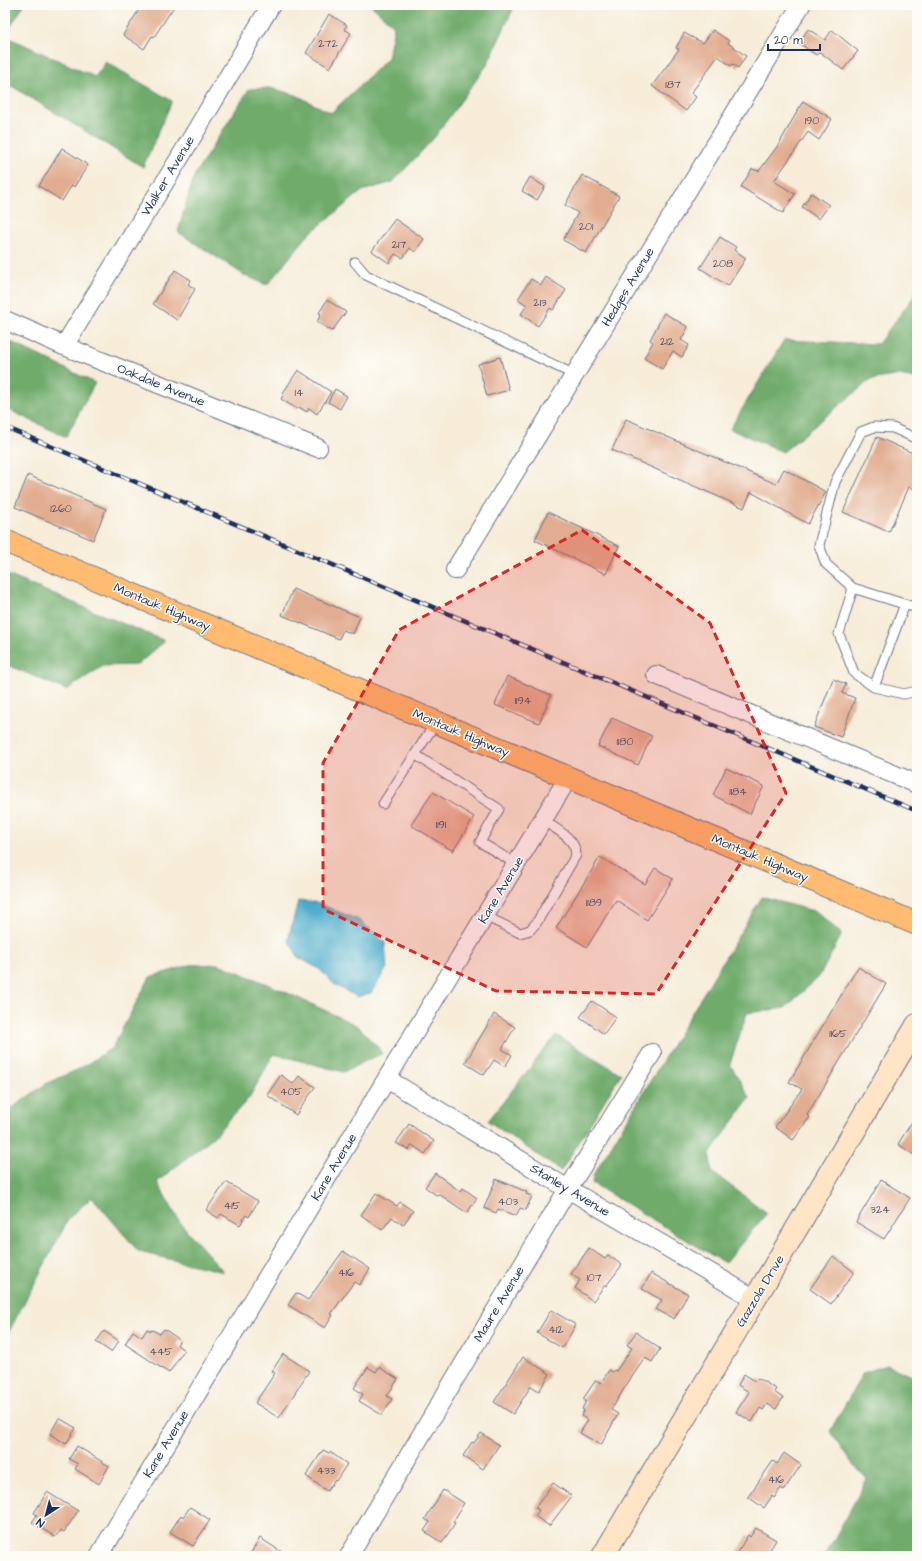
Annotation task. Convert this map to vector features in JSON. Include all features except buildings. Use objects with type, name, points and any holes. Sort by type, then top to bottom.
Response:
[{"type":"main road","name":"Montauk Highway","points":[[5,541],[917,924]]},
{"type":"street","name":"Walker Avenue","points":[[64,346],[179,159],[271,5]]},
{"type":"street","name":"Hedges Avenue","points":[[456,570],[801,5]]},
{"type":"street","name":"Oakdale Avenue","points":[[5,320],[64,346],[318,448]]},
{"type":"street","points":[[656,675],[917,784]]},
{"type":"street","name":"Kane Avenue","points":[[98,1556],[568,778]]},
{"type":"street","name":"Gazzola Drive","points":[[603,1556],[917,1025]]},
{"type":"street","name":"Maure Avenue","points":[[349,1556],[568,1189],[652,1053]]},
{"type":"street","name":"Stanley Avenue","points":[[387,1079],[568,1189],[755,1299]]},
{"type":"lane","points":[[355,262],[366,275],[575,375]]},
{"type":"lane","points":[[917,439],[894,428],[874,427],[862,432],[834,482],[819,545],[826,564],[853,588],[917,608]]},
{"type":"lane","points":[[853,588],[838,634],[854,673],[874,687],[904,694],[917,691]]},
{"type":"lane","points":[[874,687],[905,604]]},
{"type":"lane","points":[[383,804],[436,722]]},
{"type":"lane","points":[[416,755],[499,809],[480,842],[516,864]]},
{"type":"lane","points":[[485,916],[520,933],[530,930],[537,922],[576,854],[576,848],[571,841],[543,820]]},
{"type":"highlighted area","points":[[582,530],[710,623],[786,793],[656,994],[496,991],[323,909],[323,763],[399,630]]},
{"type":"green space","points":[[5,5],[24,5],[5,35]]},
{"type":"green space","points":[[371,5],[515,5],[487,65],[434,138],[393,182],[362,191],[308,235],[267,285],[244,275],[178,232],[194,176],[249,89],[270,88],[296,95],[331,113],[388,58],[394,26]]},
{"type":"green space","points":[[5,36],[95,77],[106,62],[172,101],[143,167],[5,82]]},
{"type":"green space","points":[[917,282],[917,379],[900,375],[870,380],[783,452],[730,429],[784,340],[878,344],[915,295]]},
{"type":"green space","points":[[5,339],[95,383],[66,437],[5,408]]},
{"type":"green space","points":[[5,574],[165,641],[137,665],[103,666],[66,690],[5,664]]},
{"type":"green space","points":[[762,897],[817,912],[842,934],[819,977],[785,1008],[747,1013],[730,1064],[750,1098],[710,1154],[712,1172],[767,1213],[725,1263],[592,1183],[594,1174]]},
{"type":"green space","points":[[219,964],[279,989],[358,1026],[383,1053],[343,1072],[274,1054],[249,1098],[213,1137],[157,1182],[181,1224],[224,1272],[139,1252],[92,1197],[69,1218],[5,1339],[5,1113],[47,1083],[79,1069],[112,1048],[150,977],[190,965]]},
{"type":"green space","points":[[556,1035],[621,1074],[561,1171],[488,1121]]},
{"type":"green space","points":[[886,1365],[917,1378],[917,1556],[826,1556],[867,1479],[851,1462],[830,1431],[863,1373]]},
{"type":"water","points":[[298,901],[317,903],[359,920],[385,942],[387,968],[371,993],[357,997],[335,985],[319,969],[299,958],[288,940]]},
{"type":"railway","points":[[5,427],[917,811]]}]
